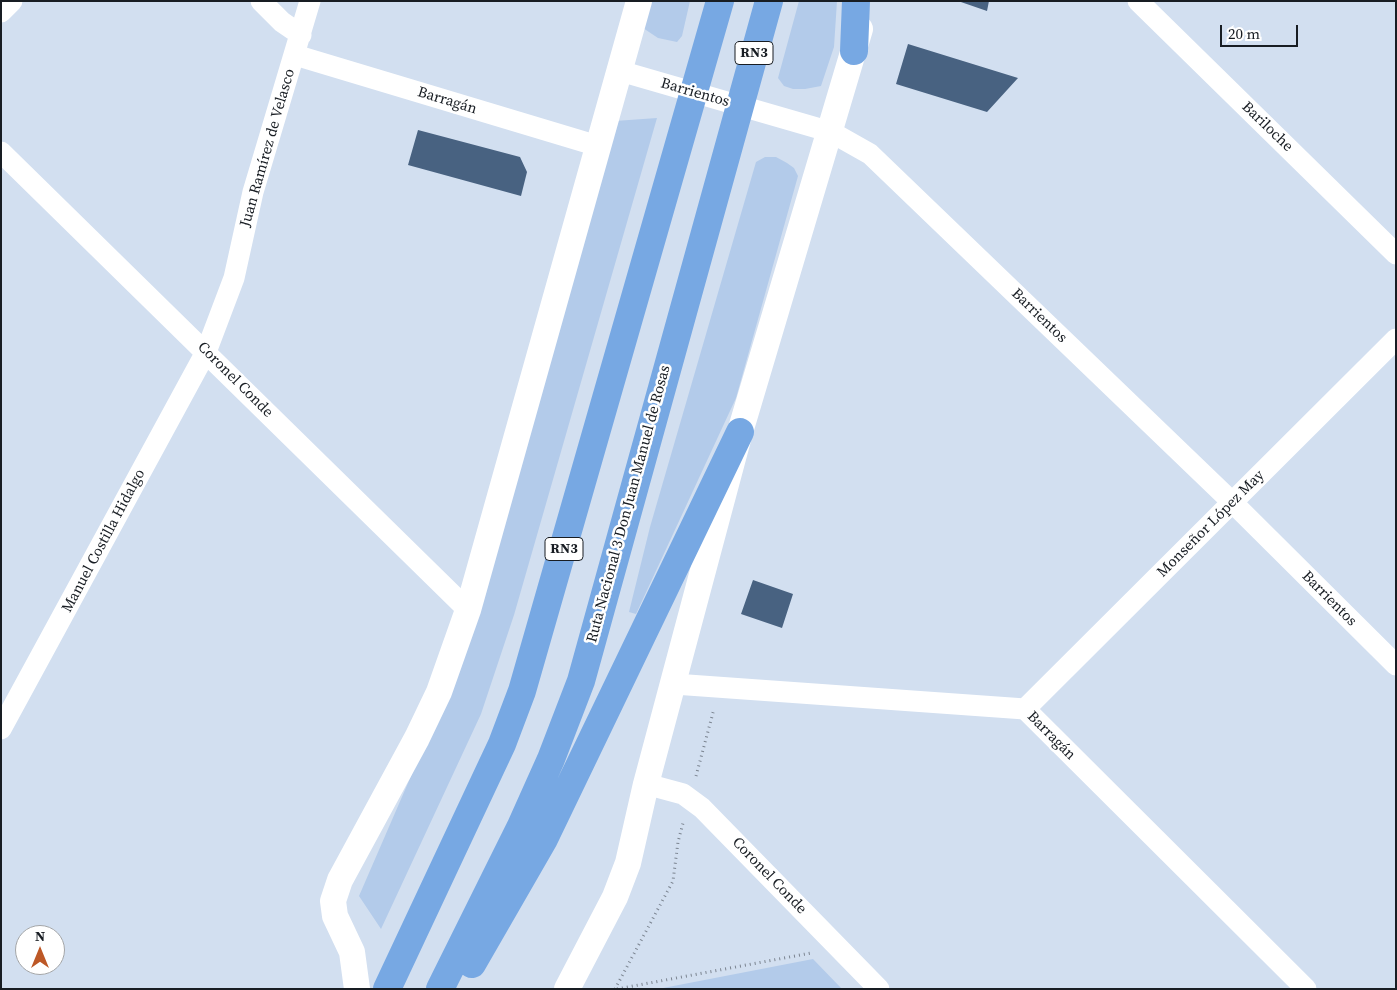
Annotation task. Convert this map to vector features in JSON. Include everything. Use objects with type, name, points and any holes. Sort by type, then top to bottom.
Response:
[{"type":"highway","name":"Ruta Nacional 3 Don Juan Manuel de Rosas","points":[[440,989],[521,826],[551,759],[581,681],[769,1]]},
{"type":"highway","points":[[854,51],[856,1]]},
{"type":"highway","name":"RN3","points":[[387,989],[498,753],[522,691],[718,5]]},
{"type":"highway","points":[[457,989],[544,839],[740,432]]},
{"type":"street","points":[[1,12],[12,1]]},
{"type":"street","name":"Barragán","points":[[261,1],[282,22],[298,45],[598,146]]},
{"type":"street","name":"Juan Ramírez de Velasco","points":[[206,352],[234,278],[253,192],[310,1]]},
{"type":"street","points":[[357,989],[352,952],[335,916],[333,901],[340,880],[417,738],[439,692],[468,610],[639,1]]},
{"type":"street","points":[[568,989],[615,897],[628,863],[646,784],[740,432],[831,132],[868,1]]},
{"type":"street","name":"Bariloche","points":[[1146,4],[1396,254]]},
{"type":"street","name":"Barrientos","points":[[620,71],[831,132],[870,154],[1233,503],[1396,665]]},
{"type":"street","name":"Coronel Conde","points":[[1,152],[468,610]]},
{"type":"street","name":"Monseñor López May","points":[[1025,709],[1396,339]]},
{"type":"street","name":"Manuel Costilla Hidalgo","points":[[1,729],[206,352]]},
{"type":"street","name":"Barragán","points":[[674,684],[1025,709],[1306,989]]},
{"type":"street","name":"Coronel Conde","points":[[646,784],[683,794],[702,808],[879,989]]},
{"type":"path","points":[[616,989],[673,881],[678,842],[720,688]]},
{"type":"path","points":[[616,989],[839,948]]},
{"type":"shaded area","points":[[647,1],[690,1],[682,36],[677,42],[658,38],[640,26]]},
{"type":"shaded area","points":[[799,1],[837,1],[834,47],[821,86],[793,89],[784,86],[778,78]]},
{"type":"shaded area","points":[[657,118],[514,615],[481,714],[381,929],[359,896],[447,693],[615,121]]},
{"type":"shaded area","points":[[765,157],[776,157],[787,163],[794,168],[798,176],[736,398],[636,614],[629,612],[650,527],[756,162]]},
{"type":"shaded area","points":[[813,959],[842,989],[658,989]]},
{"type":"building","points":[[958,1],[989,1],[987,11]]},
{"type":"building","points":[[908,44],[1018,78],[987,112],[896,84]]},
{"type":"building","points":[[418,130],[520,157],[527,172],[521,196],[408,165]]},
{"type":"building","points":[[753,580],[793,594],[782,628],[741,614]]}]
